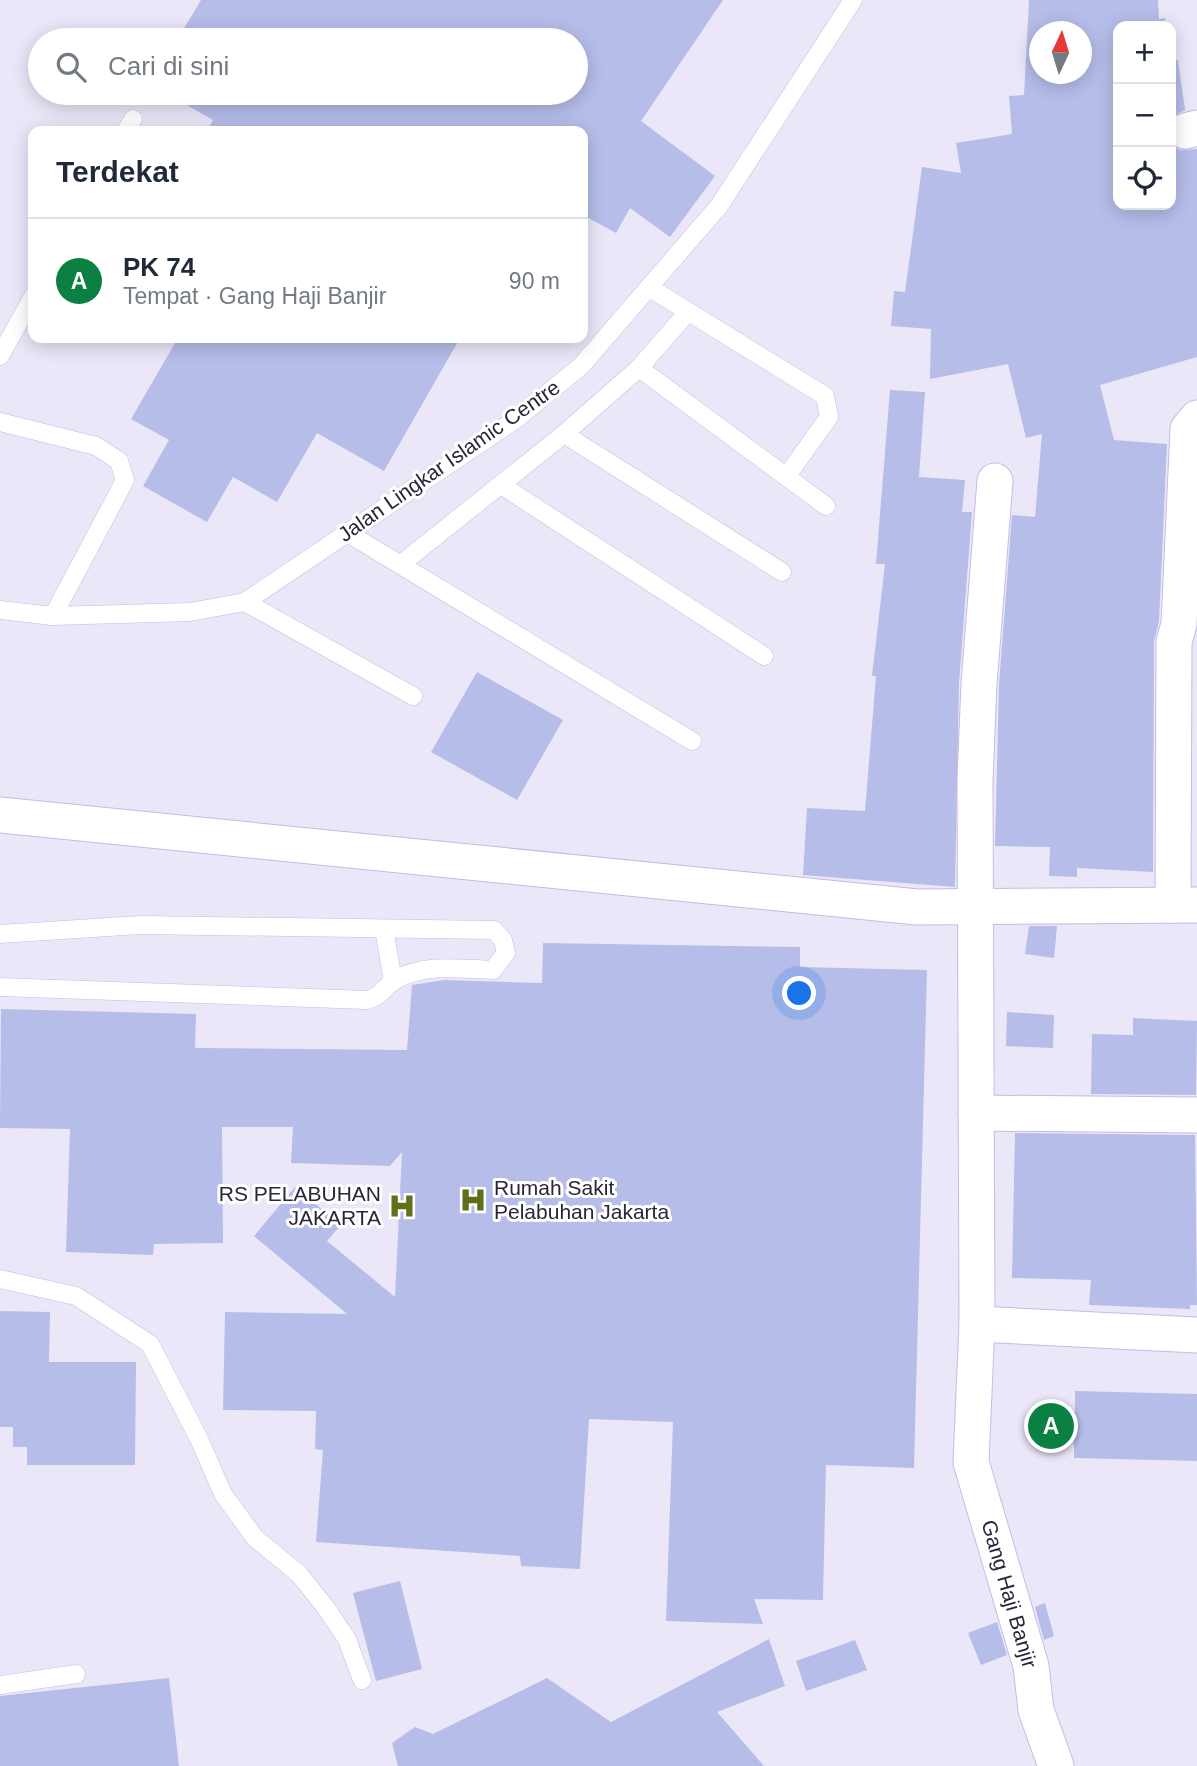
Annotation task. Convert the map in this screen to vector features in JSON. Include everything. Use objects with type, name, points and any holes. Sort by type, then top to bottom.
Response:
[{"type":"street","points":[[0,815],[917,907],[976,909],[1185,905],[1172,707],[1174,642],[1188,621],[1187,435],[1189,426],[1197,418]]},
{"type":"street","name":"Gang Haji Banjir","points":[[996,481],[979,684],[975,780],[977,1324],[971,1462],[1031,1666],[1036,1710],[1056,1766]]},
{"type":"street","points":[[976,1113],[1197,1115]]},
{"type":"street","points":[[977,1324],[1197,1335]]},
{"type":"lane","name":"Jalan Lingkar Islamic Centre","points":[[0,610],[53,616],[190,612],[245,602],[295,570],[346,531],[516,419],[581,366],[719,206],[853,0]]},
{"type":"lane","points":[[650,289],[825,396],[829,417],[786,477]]},
{"type":"lane","points":[[0,356],[28,306]]},
{"type":"lane","points":[[401,564],[564,434],[639,368],[687,313]]},
{"type":"lane","points":[[639,368],[826,506]]},
{"type":"lane","points":[[0,422],[96,446],[119,461],[125,480],[53,616]]},
{"type":"lane","points":[[564,434],[782,572]]},
{"type":"lane","points":[[501,485],[764,656]]},
{"type":"lane","points":[[346,531],[692,741]]},
{"type":"lane","points":[[245,602],[413,696]]},
{"type":"lane","points":[[0,934],[140,925],[494,930],[503,940],[506,953],[494,970],[420,968],[393,981],[381,996],[367,1000],[0,987]]},
{"type":"lane","points":[[384,929],[393,981]]},
{"type":"lane","points":[[0,1279],[76,1296],[150,1344],[223,1494],[255,1538],[299,1574],[326,1608],[346,1639],[362,1680]]},
{"type":"lane","points":[[0,1685],[76,1674]]},
{"type":"building","points":[[201,0],[723,0],[641,121],[715,176],[670,237],[630,208],[616,233],[588,218],[588,126],[210,126],[213,120],[187,105],[588,105],[588,28],[184,28]]},
{"type":"building","points":[[1029,0],[1158,0],[1159,19],[1165,18],[1165,21],[1113,21],[1113,210],[1176,210],[1176,148],[1197,149],[1197,357],[1100,385],[1114,440],[1167,444],[1159,621],[1154,642],[1153,872],[1077,868],[1077,877],[1049,876],[1050,847],[995,846],[999,685],[1012,515],[1035,517],[1042,434],[1026,438],[1008,364],[930,379],[931,329],[891,326],[894,291],[905,292],[922,167],[961,173],[956,143],[1012,134],[1009,96],[1024,95]]},
{"type":"building","points":[[1178,60],[1185,110],[1176,114]]},
{"type":"building","points":[[175,343],[457,343],[384,471],[317,433],[277,502],[233,477],[207,522],[143,486],[169,440],[131,419]]},
{"type":"building","points":[[890,390],[925,392],[919,477],[965,480],[962,512],[972,512],[959,683],[955,887],[803,875],[807,808],[865,811],[876,676],[872,676],[885,564],[876,564]]},
{"type":"building","points":[[477,672],[563,720],[517,800],[431,752]]},
{"type":"building","points":[[1029,926],[1057,926],[1054,958],[1025,954]]},
{"type":"building","name":"Rumah Sakit Pelabuhan Jakarta","points":[[543,943],[800,947],[800,967],[927,970],[914,1468],[826,1465],[823,1600],[754,1599],[763,1624],[666,1621],[673,1422],[589,1419],[580,1569],[521,1566],[520,1556],[316,1542],[323,1450],[315,1449],[316,1411],[223,1410],[225,1312],[347,1314],[254,1236],[295,1187],[341,1225],[327,1241],[395,1297],[402,1152],[390,1166],[291,1163],[293,1127],[222,1127],[223,1243],[154,1244],[153,1255],[66,1252],[70,1129],[0,1128],[1,1009],[196,1014],[195,1048],[407,1050],[412,985],[444,980],[542,983]]},
{"type":"building","points":[[1007,1012],[1054,1015],[1053,1048],[1006,1046]]},
{"type":"building","points":[[1133,1018],[1197,1021],[1196,1095],[1091,1094],[1092,1034],[1133,1035]]},
{"type":"building","points":[[1015,1133],[1195,1135],[1197,1305],[1190,1305],[1190,1309],[1089,1305],[1091,1280],[1012,1278]]},
{"type":"building","points":[[0,1311],[50,1312],[49,1362],[136,1362],[135,1465],[27,1465],[27,1447],[13,1447],[13,1427],[0,1427]]},
{"type":"building","points":[[1075,1391],[1197,1394],[1197,1461],[1074,1458],[1074,1442],[1034,1439],[1036,1410],[1075,1412]]},
{"type":"building","points":[[400,1581],[422,1669],[376,1681],[353,1593]]},
{"type":"building","points":[[1045,1603],[1054,1636],[1044,1640],[1035,1607]]},
{"type":"building","points":[[997,1622],[1007,1655],[981,1665],[968,1633]]},
{"type":"building","points":[[769,1639],[785,1686],[717,1712],[764,1766],[398,1766],[392,1743],[415,1727],[433,1734],[547,1678],[611,1722]]},
{"type":"building","points":[[855,1640],[867,1670],[806,1691],[796,1661]]},
{"type":"building","points":[[169,1678],[179,1766],[0,1766],[0,1696]]},
{"type":"place","name":"Rumah Sakit Pelabuhan Jakarta","points":[[473,1200]]},
{"type":"place","name":"RS PELABUHAN JAKARTA","points":[[402,1206]]},
{"type":"place","name":"PK 74","points":[[1051,1426]]}]
